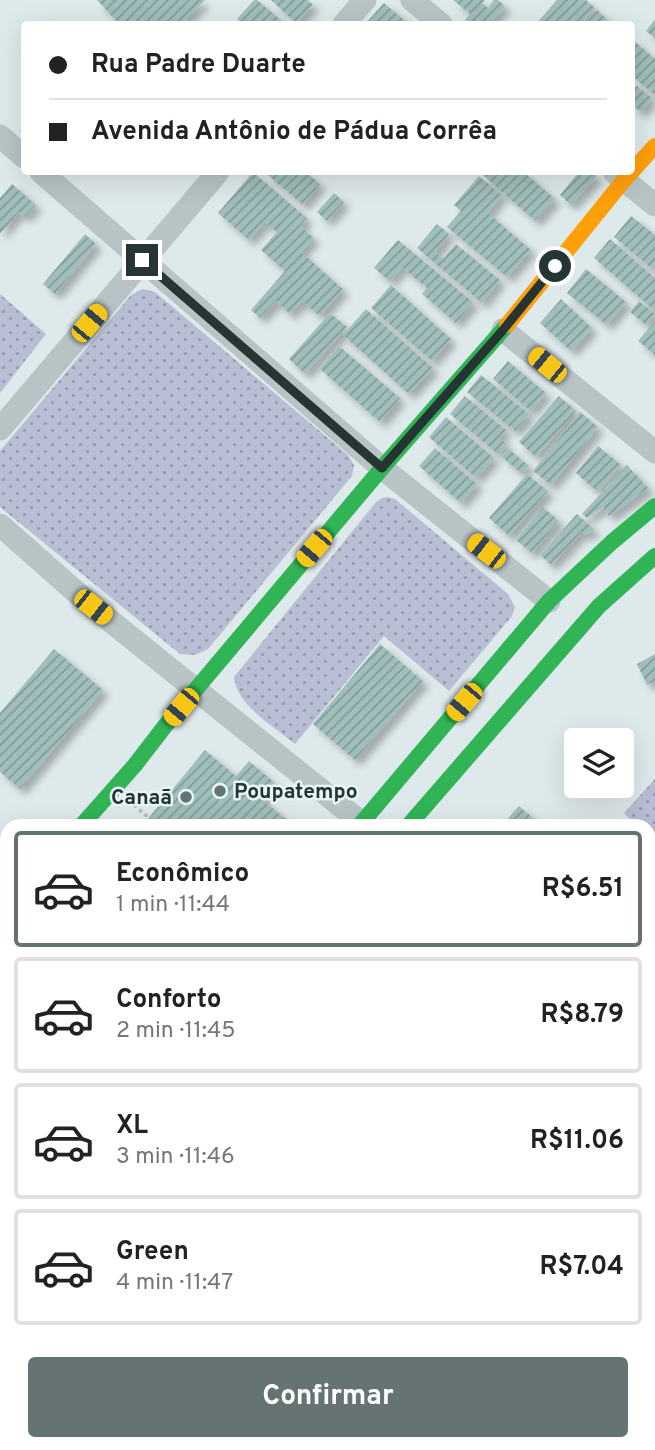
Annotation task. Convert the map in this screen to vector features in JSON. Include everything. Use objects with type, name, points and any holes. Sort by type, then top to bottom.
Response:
[{"type":"street","points":[[347,21],[365,0]]},
{"type":"street","points":[[412,0],[437,21]]},
{"type":"street","points":[[0,136],[21,154]]},
{"type":"street","points":[[635,163],[655,146]]},
{"type":"street","points":[[44,175],[382,468],[550,601]]},
{"type":"street","points":[[0,429],[215,175]]},
{"type":"street","points":[[87,819],[148,752],[165,726],[382,468],[503,330],[619,176],[655,205]]},
{"type":"street","points":[[503,330],[655,452]]},
{"type":"street","points":[[364,819],[550,601],[612,542],[655,506]]},
{"type":"street","points":[[0,525],[93,607],[197,688],[354,819]]},
{"type":"street","points":[[414,819],[599,606],[655,556]]},
{"type":"green space","points":[[142,289],[155,292],[348,455],[354,465],[352,476],[208,649],[195,655],[180,654],[0,507],[0,451],[131,295]]},
{"type":"green space","points":[[0,294],[46,334],[0,393]]},
{"type":"green space","points":[[388,497],[395,499],[508,594],[515,607],[512,616],[449,691],[384,636],[295,744],[249,706],[237,688],[234,677],[376,502]]},
{"type":"green space","points":[[655,779],[655,819],[630,819],[624,813]]},
{"type":"building","points":[[97,0],[205,0],[186,19],[188,21],[116,21]]},
{"type":"building","points":[[257,0],[282,21],[240,21],[237,19]]},
{"type":"building","points":[[271,0],[308,0],[313,5],[298,21],[294,21]]},
{"type":"building","points":[[453,0],[485,0],[482,3],[488,8],[494,0],[498,0],[505,6],[492,21],[466,21],[470,14]]},
{"type":"building","points":[[557,0],[586,0],[595,8],[584,21],[539,21]]},
{"type":"building","points":[[384,3],[405,21],[368,21]]},
{"type":"building","points":[[597,10],[607,19],[605,21],[588,21]]},
{"type":"building","points":[[655,19],[655,38],[646,31]]},
{"type":"building","points":[[635,42],[655,59],[655,95],[635,78]]},
{"type":"building","points":[[635,84],[652,98],[641,112],[635,107]]},
{"type":"building","points":[[250,175],[257,175],[307,218],[300,226],[314,238],[301,252],[343,289],[320,316],[302,301],[290,314],[276,301],[260,318],[251,310],[285,271],[261,250],[277,232],[265,222],[249,240],[218,213]]},
{"type":"building","points":[[268,175],[310,175],[320,184],[303,205]]},
{"type":"building","points":[[483,175],[527,175],[555,199],[535,221]]},
{"type":"building","points":[[577,175],[597,176],[571,205],[560,195]]},
{"type":"building","points":[[479,176],[502,195],[488,213],[531,250],[507,277],[447,227],[461,211],[454,205]]},
{"type":"building","points":[[12,184],[36,205],[25,217],[19,212],[0,234],[0,198]]},
{"type":"building","points":[[334,193],[344,202],[327,221],[317,212]]},
{"type":"building","points":[[631,216],[655,235],[655,263],[651,268],[614,237]]},
{"type":"building","points":[[437,224],[449,234],[435,252],[443,259],[456,244],[500,280],[482,303],[417,248]]},
{"type":"building","points":[[85,234],[96,244],[55,294],[43,284]]},
{"type":"building","points":[[610,239],[655,278],[655,311],[594,258]]},
{"type":"building","points":[[398,240],[473,302],[456,323],[422,294],[427,288],[402,267],[390,281],[374,268]]},
{"type":"building","points":[[586,269],[626,302],[607,325],[567,293]]},
{"type":"building","points":[[391,285],[451,339],[432,361],[371,308]]},
{"type":"building","points":[[561,299],[592,328],[571,351],[540,323]]},
{"type":"building","points":[[639,301],[655,314],[646,325],[630,312]]},
{"type":"building","points":[[366,309],[433,368],[409,394],[343,335]]},
{"type":"building","points":[[330,313],[347,327],[305,374],[289,359]]},
{"type":"building","points":[[655,321],[655,355],[638,341]]},
{"type":"building","points":[[339,346],[400,398],[380,422],[320,369]]},
{"type":"building","points":[[508,361],[546,393],[531,411],[493,379]]},
{"type":"building","points":[[481,375],[529,414],[515,431],[467,392]]},
{"type":"building","points":[[465,396],[506,430],[499,438],[507,444],[499,455],[450,414]]},
{"type":"building","points":[[559,396],[576,411],[536,457],[519,442]]},
{"type":"building","points":[[580,412],[598,427],[551,485],[533,471]]},
{"type":"building","points":[[446,417],[494,458],[476,478],[429,437]]},
{"type":"building","points":[[598,446],[621,465],[598,492],[576,473]]},
{"type":"building","points":[[435,448],[477,484],[461,503],[419,466]]},
{"type":"building","points":[[509,449],[529,466],[522,474],[502,457]]},
{"type":"building","points":[[627,465],[648,488],[609,516],[603,507],[587,518],[582,514]]},
{"type":"building","points":[[527,474],[548,491],[509,536],[489,518]]},
{"type":"building","points":[[543,507],[559,521],[532,553],[516,540]]},
{"type":"building","points":[[577,514],[594,529],[586,535],[582,532],[551,565],[540,555]]},
{"type":"building","points":[[380,644],[423,681],[355,760],[313,724]]},
{"type":"building","points":[[54,649],[103,690],[20,789],[0,772],[0,713]]},
{"type":"building","points":[[655,654],[655,681],[647,685],[637,664]]},
{"type":"building","name":"Poupatempo","points":[[205,750],[236,776],[249,761],[275,783],[262,799],[286,819],[148,819]]},
{"type":"building","points":[[519,806],[534,819],[507,819]]},
{"type":"traffic: fast","points":[[87,819],[382,468],[507,325]]},
{"type":"traffic: fast","points":[[365,819],[549,601],[655,506]]},
{"type":"traffic: fast","points":[[414,819],[599,606],[655,556]]},
{"type":"traffic: slow","points":[[635,168],[655,146]]},
{"type":"traffic: slow","points":[[507,325],[629,175]]},
{"type":"place","name":"Poupatempo","points":[[220,791]]},
{"type":"place","name":"Canaã","points":[[186,797]]},
{"type":"route","points":[[142,260],[382,468],[503,330],[555,266]]}]
